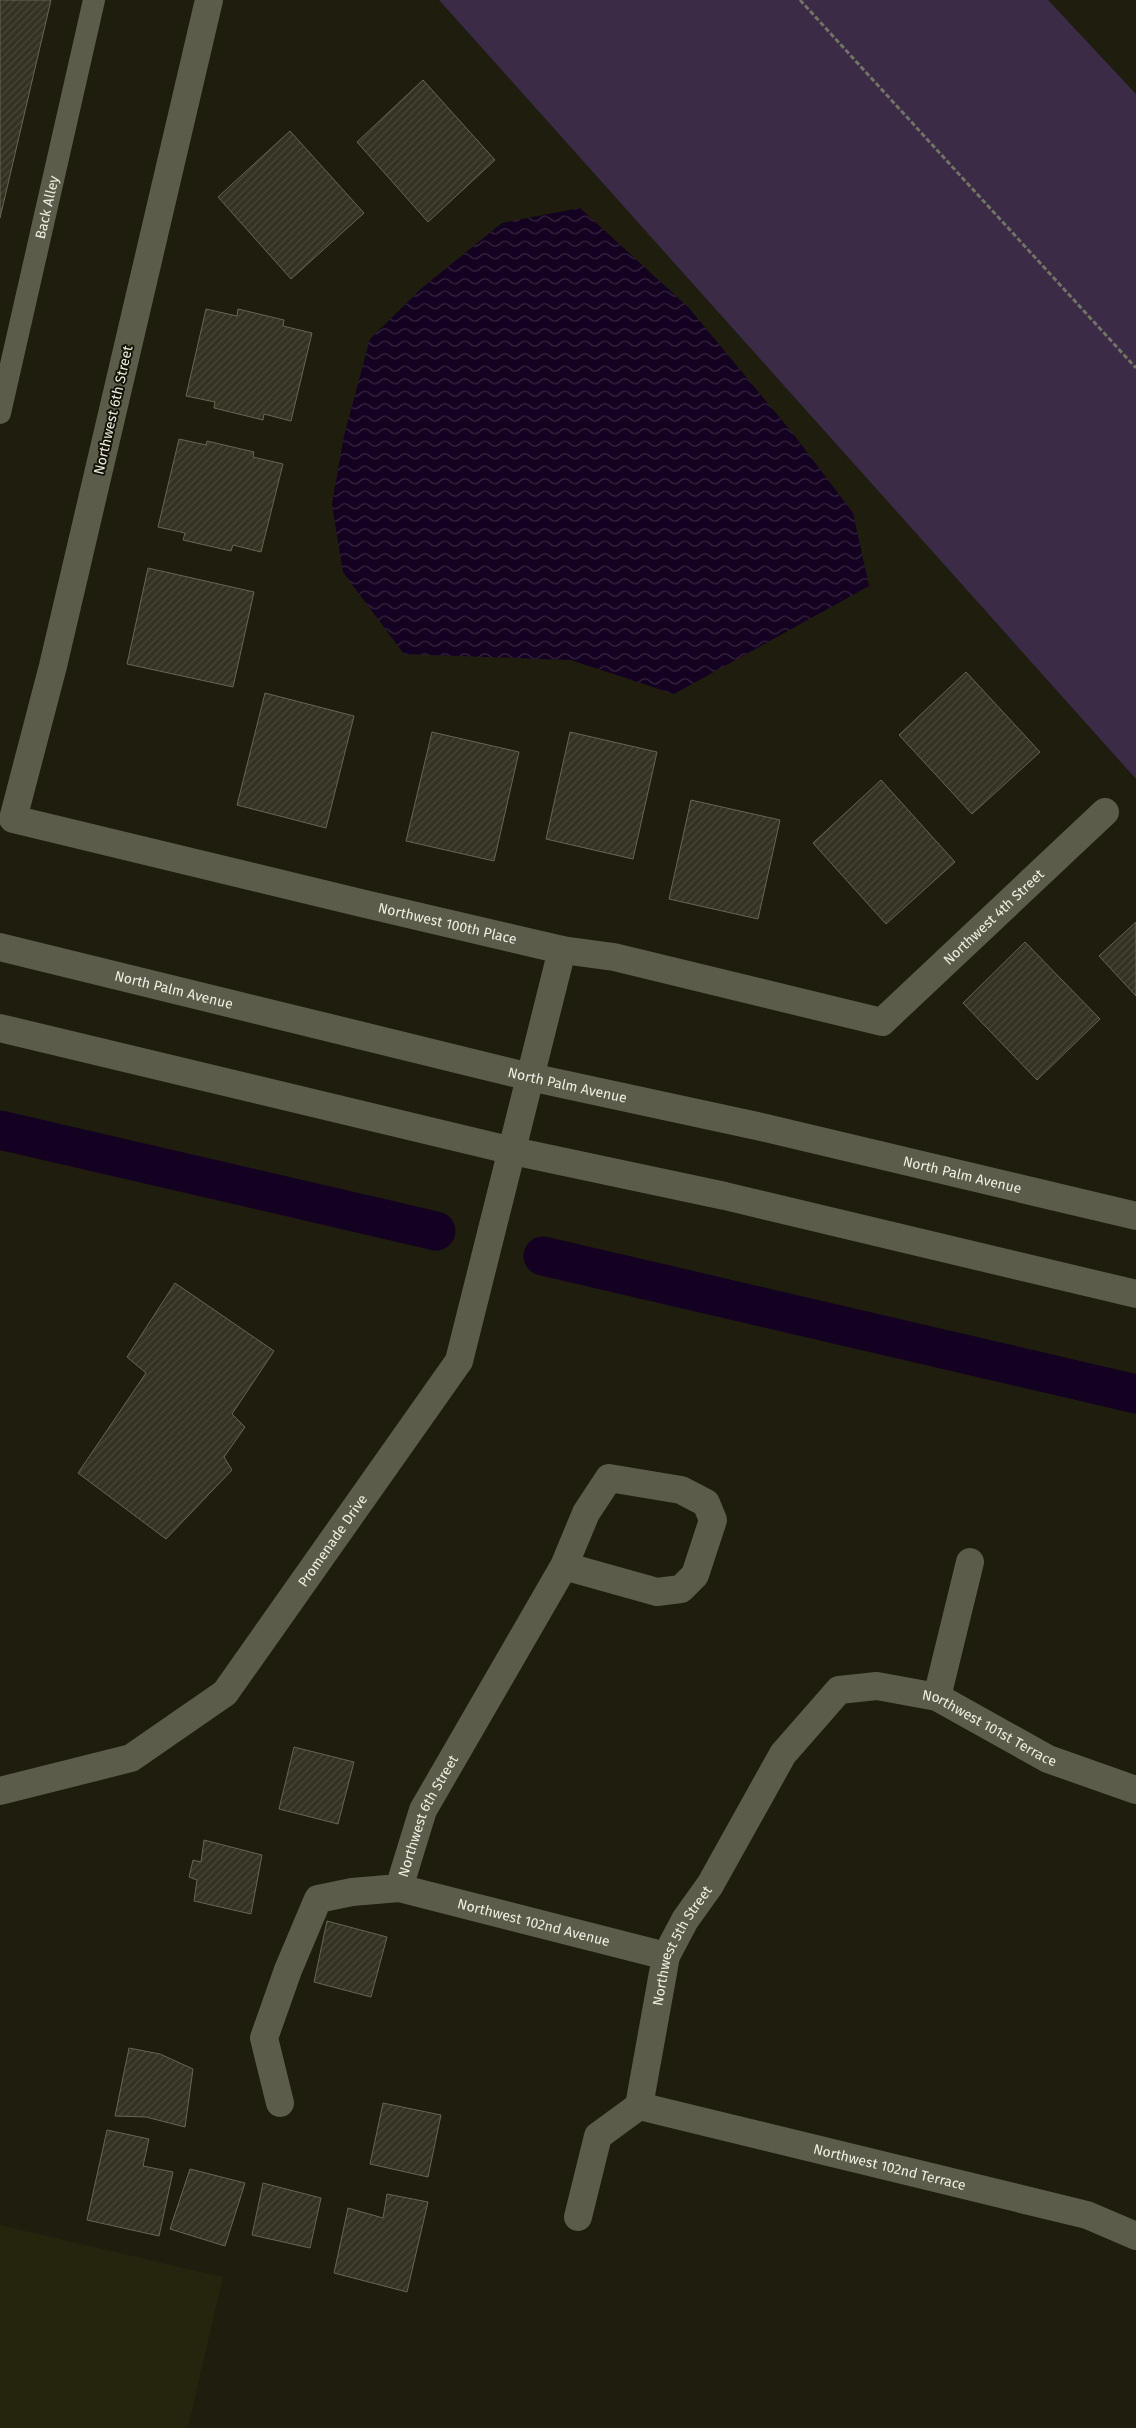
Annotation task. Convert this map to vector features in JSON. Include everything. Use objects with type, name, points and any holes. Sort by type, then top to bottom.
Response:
[{"type":"street","name":"Northwest 6th Street","points":[[13,819],[53,666],[209,0]]},
{"type":"street","name":"Northwest 4th Street","points":[[882,1022],[1105,812]]},
{"type":"street","name":"Northwest 100th Place","points":[[13,819],[562,950],[614,957],[882,1022]]},
{"type":"street","name":"North Palm Avenue","points":[[0,947],[530,1077],[757,1126],[1136,1216]]},
{"type":"street","points":[[513,1151],[562,950]]},
{"type":"street","points":[[0,1028],[513,1151],[724,1196],[1136,1294]]},
{"type":"street","name":"Promenade Drive","points":[[0,1791],[130,1758],[225,1692],[459,1361],[513,1151]]},
{"type":"street","name":"Northwest 6th Street","points":[[280,2103],[264,2038],[288,1970],[318,1900],[352,1892],[399,1888],[423,1810],[564,1566],[586,1513],[609,1478],[681,1490],[706,1503],[713,1520],[695,1575],[681,1589],[657,1592],[564,1566]]},
{"type":"street","points":[[936,1697],[970,1562]]},
{"type":"street","name":"Northwest 101st Terrace","points":[[839,1690],[877,1686],[936,1697],[1048,1759],[1136,1790]]},
{"type":"street","name":"Northwest 5th Street","points":[[639,2106],[666,1956],[685,1920],[710,1885],[783,1754],[839,1690]]},
{"type":"street","name":"Northwest 102nd Avenue","points":[[399,1888],[666,1956]]},
{"type":"street","points":[[578,2217],[598,2136],[639,2106]]},
{"type":"street","name":"Northwest 102nd Terrace","points":[[639,2106],[1087,2215],[1136,2236]]},
{"type":"lane","name":"Back Alley","points":[[0,413],[94,0]]},
{"type":"path","points":[[800,0],[1136,368]]},
{"type":"shaded area","points":[[439,0],[1048,0],[1136,94],[1136,779]]},
{"type":"shaded area","points":[[0,2225],[223,2277],[188,2428],[0,2428]]},
{"type":"water","points":[[580,208],[689,308],[794,435],[853,513],[869,586],[674,694],[571,660],[404,654],[343,572],[332,504],[344,436],[370,339],[422,288],[502,223]]},
{"type":"building","points":[[0,0],[51,0],[0,218]]},
{"type":"building","points":[[423,80],[495,160],[428,222],[357,142]]},
{"type":"building","points":[[290,131],[364,213],[291,279],[218,197]]},
{"type":"building","points":[[206,309],[237,316],[238,309],[284,320],[283,326],[312,333],[291,421],[264,414],[263,420],[214,408],[215,402],[186,396]]},
{"type":"building","points":[[179,439],[206,445],[207,441],[254,452],[253,457],[283,464],[261,552],[233,545],[231,551],[183,540],[185,533],[158,527]]},
{"type":"building","points":[[148,568],[254,592],[233,687],[127,664]]},
{"type":"building","points":[[966,672],[1040,752],[972,814],[899,735]]},
{"type":"building","points":[[265,693],[354,716],[326,828],[237,805]]},
{"type":"building","points":[[432,732],[519,752],[494,861],[406,841]]},
{"type":"building","points":[[570,732],[657,752],[633,859],[546,839]]},
{"type":"building","points":[[881,780],[955,862],[886,924],[813,843]]},
{"type":"building","points":[[691,800],[780,820],[758,919],[669,899]]},
{"type":"building","points":[[1136,922],[1136,996],[1099,956]]},
{"type":"building","points":[[1025,942],[1100,1019],[1037,1080],[963,1003]]},
{"type":"building","points":[[175,1283],[274,1351],[232,1414],[245,1427],[224,1457],[232,1470],[166,1539],[78,1473],[146,1373],[127,1357]]},
{"type":"building","points":[[294,1747],[354,1762],[338,1824],[279,1809]]},
{"type":"building","points":[[204,1840],[262,1855],[251,1914],[194,1901],[197,1880],[189,1877],[193,1860],[201,1862]]},
{"type":"building","points":[[327,1921],[387,1937],[371,1997],[314,1982]]},
{"type":"building","points":[[129,2048],[160,2054],[193,2069],[185,2127],[146,2117],[115,2116]]},
{"type":"building","points":[[383,2103],[441,2115],[428,2177],[370,2164]]},
{"type":"building","points":[[107,2130],[149,2139],[143,2166],[173,2172],[159,2236],[87,2220]]},
{"type":"building","points":[[190,2169],[245,2183],[225,2246],[170,2229]]},
{"type":"building","points":[[263,2183],[321,2198],[310,2248],[252,2235]]},
{"type":"building","points":[[387,2194],[428,2202],[407,2292],[334,2273],[348,2208],[383,2218]]},
{"type":"waterway","points":[[0,1130],[436,1231]]},
{"type":"waterway","points":[[543,1256],[1136,1394]]}]
